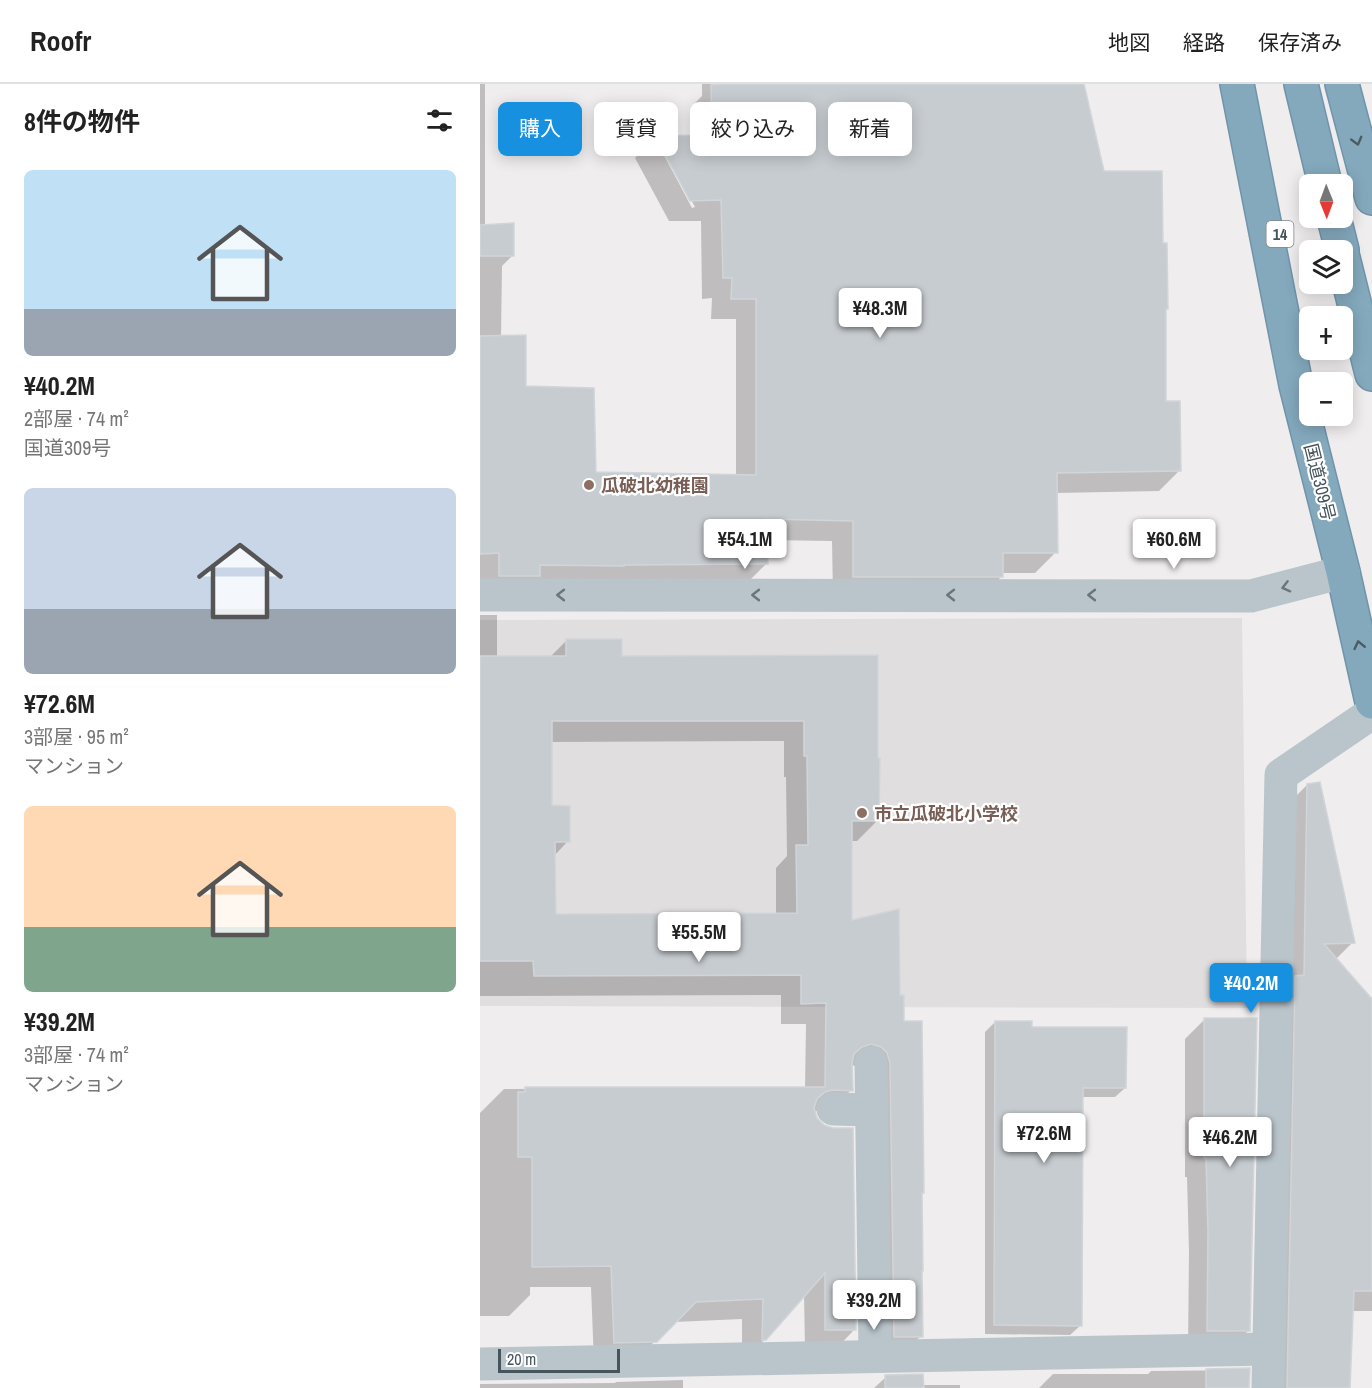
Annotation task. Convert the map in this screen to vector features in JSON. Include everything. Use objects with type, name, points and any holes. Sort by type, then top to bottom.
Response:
[{"type":"highway","name":"国道309号","points":[[1237,84],[1296,385],[1343,572],[1372,702]]},
{"type":"highway","name":"14","points":[[1245,84],[1258,150],[1314,372]]},
{"type":"highway","points":[[1301,84],[1323,174]]},
{"type":"highway","points":[[1342,84],[1372,198]]},
{"type":"highway","points":[[1352,294],[1372,374]]},
{"type":"highway","points":[[1328,426],[1372,601]]},
{"type":"street","points":[[480,595],[1251,596],[1343,572]]},
{"type":"street","points":[[1268,1388],[1281,775],[1372,713]]},
{"type":"street","points":[[871,1063],[875,1356]]},
{"type":"street","points":[[833,1109],[872,1110]]},
{"type":"street","points":[[480,1364],[1269,1349]]},
{"type":"shaded area","name":"市立瓜破北小学校","points":[[1242,618],[1247,1008],[480,1006],[480,620]]},
{"type":"building","points":[[1084,84],[1104,171],[1162,171],[1163,243],[1167,243],[1166,401],[1180,401],[1181,471],[1057,473],[1058,553],[1003,553],[1003,577],[853,577],[853,521],[766,519],[768,564],[540,565],[540,576],[499,576],[499,553],[480,554],[480,336],[526,335],[526,386],[594,388],[596,472],[756,475],[756,299],[731,299],[732,278],[723,278],[721,200],[690,201],[666,156],[678,156],[678,136],[690,135],[690,156],[816,156],[816,102],[711,102],[711,85]]},
{"type":"building","points":[[514,223],[514,256],[480,256],[480,225]]},
{"type":"building","points":[[566,639],[622,639],[622,656],[878,655],[879,821],[852,821],[852,920],[899,909],[900,995],[904,995],[904,1021],[922,1021],[923,1337],[894,1337],[890,1063],[887,1053],[881,1047],[871,1044],[862,1047],[854,1054],[853,1091],[825,1092],[817,1099],[814,1108],[817,1118],[824,1125],[833,1128],[853,1128],[856,1330],[825,1330],[825,1273],[766,1340],[762,1340],[763,1299],[696,1302],[657,1342],[614,1343],[611,1266],[532,1267],[532,1157],[518,1157],[518,1092],[525,1092],[525,1087],[825,1087],[826,1003],[801,1004],[801,975],[534,976],[533,961],[480,961],[480,656],[566,656]],"holes":[[[552,721],[804,721],[804,756],[807,756],[808,845],[796,845],[797,913],[556,914],[555,842],[570,842],[570,806],[552,805]]]},
{"type":"building","points":[[1320,782],[1355,943],[1324,944],[1372,999],[1372,1291],[1354,1291],[1350,1388],[1287,1388],[1295,976],[1304,975],[1307,784]]},
{"type":"building","points":[[1204,1018],[1257,1018],[1250,1331],[1207,1331],[1208,1232],[1206,1158],[1204,1158]]},
{"type":"building","points":[[995,1021],[1032,1021],[1032,1027],[1127,1027],[1126,1088],[1083,1088],[1082,1326],[994,1325]]},
{"type":"building","points":[[1250,1368],[1249,1388],[1206,1388],[1206,1369]]},
{"type":"building","points":[[923,1374],[924,1388],[885,1388],[885,1375]]},
{"type":"place","name":"瓜破北幼稚園","points":[[589,485]]},
{"type":"place","name":"市立瓜破北小学校","points":[[862,813]]}]
